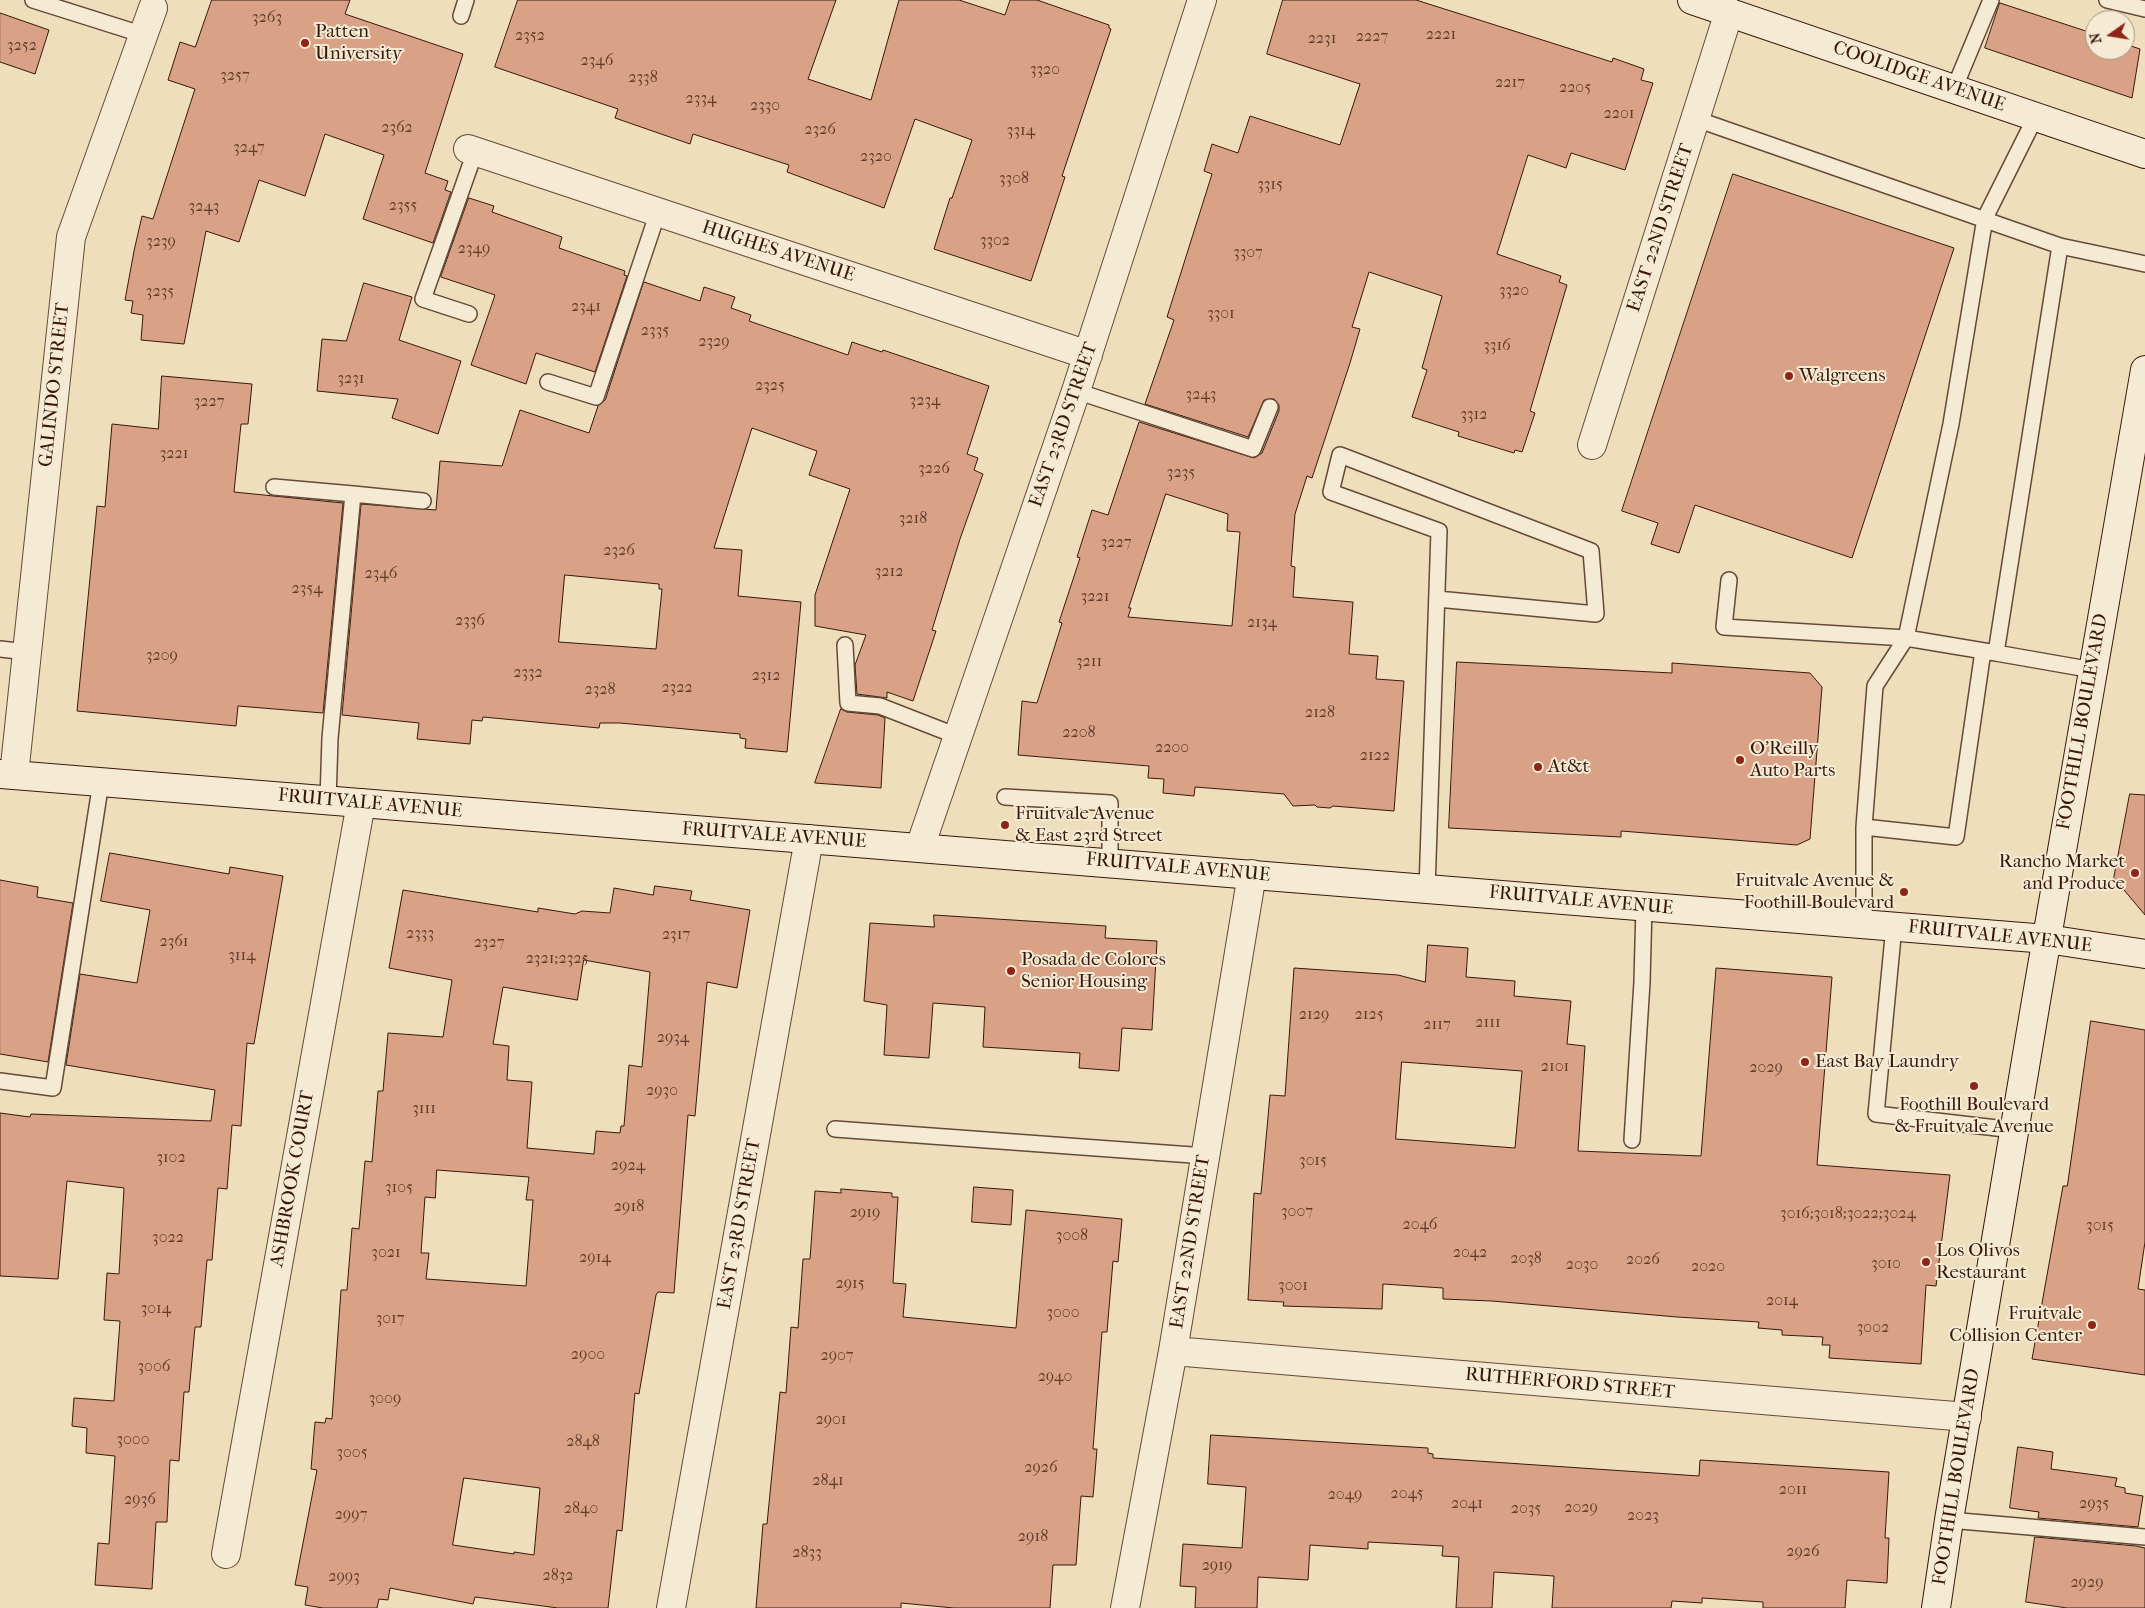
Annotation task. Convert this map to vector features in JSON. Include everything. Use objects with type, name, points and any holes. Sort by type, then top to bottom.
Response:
[{"type":"street","name":"EAST 23RD STREET","points":[[920,847],[1088,355],[1202,0]]},
{"type":"street","name":"COOLIDGE AVENUE","points":[[1692,0],[2145,154]]},
{"type":"street","name":"GALINDO STREET","points":[[7,775],[27,652],[71,237],[153,8]]},
{"type":"street","name":"EAST 22ND STREET","points":[[1592,445],[1729,12]]},
{"type":"street","name":"HUGHES AVENUE","points":[[471,150],[1088,355]]},
{"type":"street","name":"FOOTHILL BOULEVARD","points":[[1936,1608],[2046,938],[2145,373]]},
{"type":"street","name":"FRUITVALE AVENUE","points":[[7,775],[2046,938],[2145,954]]},
{"type":"street","name":"ASHBROOK COURT","points":[[226,1554],[361,803]]},
{"type":"street","name":"EAST 23RD STREET","points":[[671,1608],[809,839]]},
{"type":"street","name":"EAST 22ND STREET","points":[[1125,1608],[1173,1352],[1252,874]]},
{"type":"street","name":"RUTHERFORD STREET","points":[[1173,1352],[1967,1417]]},
{"type":"lane","points":[[33,0],[144,35]]},
{"type":"lane","points":[[461,16],[466,0]]},
{"type":"lane","points":[[1954,89],[1991,0]]},
{"type":"lane","points":[[2107,0],[2145,9]]},
{"type":"lane","points":[[1864,924],[1864,827],[1875,686],[1906,638],[1951,424],[1985,218],[2036,116]]},
{"type":"lane","points":[[1696,119],[1985,218],[2060,246],[2145,264]]},
{"type":"lane","points":[[468,314],[423,299],[471,150]]},
{"type":"lane","points":[[548,382],[596,397],[658,212]]},
{"type":"lane","points":[[1864,827],[1956,837],[2060,246]]},
{"type":"lane","points":[[1076,391],[1253,448],[1270,407]]},
{"type":"lane","points":[[1427,889],[1439,531],[1331,492],[1340,455],[1592,551],[1596,614],[1437,599]]},
{"type":"lane","points":[[274,487],[423,501]]},
{"type":"lane","points":[[328,800],[330,738],[353,494]]},
{"type":"lane","points":[[1729,580],[1724,627],[1906,638],[2093,670]]},
{"type":"lane","points":[[845,645],[848,703],[880,706],[957,736]]},
{"type":"lane","points":[[0,650],[27,652]]},
{"type":"lane","points":[[0,1080],[53,1088],[101,782]]},
{"type":"lane","points":[[1005,796],[1110,803],[1110,863]]},
{"type":"lane","points":[[1632,1140],[1642,982],[1644,906]]},
{"type":"lane","points":[[1894,926],[1876,1114],[2014,1130]]},
{"type":"lane","points":[[835,1129],[1206,1156]]},
{"type":"lane","points":[[1949,1520],[2145,1537]]},
{"type":"building","points":[[212,0],[350,0],[345,14],[463,54],[425,173],[448,181],[445,190],[451,192],[433,243],[363,219],[384,155],[325,134],[305,196],[259,180],[239,242],[206,231],[184,344],[141,340],[143,315],[131,313],[133,301],[125,300],[134,251],[142,216],[153,219],[195,89],[168,80],[180,42],[195,47]]},
{"type":"building","points":[[518,0],[836,0],[808,79],[871,100],[899,0],[959,0],[1005,15],[1010,0],[1037,0],[1109,25],[1111,29],[1062,176],[1065,177],[1031,281],[934,249],[950,198],[952,198],[972,140],[915,119],[884,208],[787,172],[789,165],[693,134],[690,144],[615,118],[618,109],[495,67]]},
{"type":"building","points":[[1283,0],[1416,0],[1612,62],[1613,58],[1644,69],[1641,80],[1653,83],[1625,170],[1571,153],[1566,168],[1528,155],[1497,254],[1561,276],[1559,282],[1567,285],[1530,411],[1535,413],[1522,452],[1515,450],[1514,453],[1458,436],[1459,432],[1412,417],[1427,370],[1422,368],[1442,296],[1369,272],[1352,327],[1360,329],[1350,363],[1312,478],[1307,476],[1295,514],[1291,566],[1295,567],[1293,597],[1353,602],[1349,654],[1378,656],[1376,679],[1404,681],[1394,811],[1333,806],[1330,808],[1317,807],[1315,805],[1293,806],[1284,794],[1195,787],[1194,796],[1163,793],[1164,779],[1148,778],[1149,766],[1018,755],[1022,701],[1037,703],[1062,623],[1059,622],[1080,558],[1077,557],[1092,510],[1108,515],[1139,422],[1254,458],[1262,453],[1279,411],[1279,405],[1274,399],[1264,400],[1248,437],[1145,404],[1174,320],[1167,317],[1212,174],[1204,171],[1212,144],[1238,153],[1250,116],[1340,145],[1360,84],[1267,54]],"holes":[[[1166,494],[1228,514],[1227,531],[1240,532],[1232,626],[1128,617],[1131,608],[1129,608]]]},
{"type":"building","points":[[2000,3],[2085,31],[2085,60],[2135,60],[2135,47],[2140,49],[2132,98],[1985,48]]},
{"type":"building","points":[[0,13],[49,30],[35,74],[0,62]]},
{"type":"building","name":"Walgreens","points":[[1733,174],[1954,248],[1852,558],[1695,505],[1679,553],[1651,544],[1658,523],[1622,511]]},
{"type":"building","points":[[469,198],[494,206],[492,212],[562,237],[559,248],[625,271],[624,275],[627,276],[595,372],[536,353],[526,384],[471,365],[495,295],[441,277]]},
{"type":"building","points":[[644,282],[700,301],[704,287],[735,297],[731,308],[751,315],[749,321],[848,355],[852,342],[882,352],[883,350],[989,386],[967,454],[978,458],[974,470],[983,474],[960,539],[932,630],[936,631],[913,701],[887,692],[887,698],[857,694],[855,665],[866,635],[815,626],[815,595],[850,489],[809,475],[817,451],[752,428],[714,548],[742,550],[738,596],[801,602],[787,752],[745,748],[746,739],[740,738],[740,734],[620,723],[600,723],[599,728],[483,717],[482,721],[472,720],[470,744],[417,739],[419,723],[342,715],[361,504],[436,510],[440,461],[502,466],[520,410],[589,433],[598,406],[605,400]],"holes":[[[565,575],[659,584],[659,589],[662,589],[656,649],[559,642]]]},
{"type":"building","points":[[364,283],[412,297],[399,340],[461,361],[438,434],[392,418],[398,399],[317,391],[322,339],[346,341]]},
{"type":"building","points":[[162,376],[252,384],[248,424],[241,424],[234,492],[343,503],[323,713],[238,706],[236,726],[77,711],[97,506],[105,507],[112,424],[158,429]]},
{"type":"building","points":[[1457,662],[1672,673],[1672,663],[1810,673],[1822,687],[1810,839],[1797,845],[1621,831],[1621,837],[1449,828]]},
{"type":"building","points":[[841,709],[847,712],[878,715],[885,718],[881,788],[815,783]]},
{"type":"building","points":[[2130,794],[2145,795],[2145,915],[2114,878]]},
{"type":"building","points":[[110,853],[229,874],[230,867],[283,876],[254,1044],[247,1043],[241,1126],[232,1125],[227,1189],[218,1188],[212,1260],[207,1260],[201,1327],[195,1327],[189,1392],[184,1392],[179,1461],[170,1460],[167,1522],[156,1522],[152,1589],[95,1585],[98,1543],[109,1544],[115,1456],[86,1453],[87,1428],[72,1426],[74,1398],[114,1401],[120,1321],[104,1320],[107,1273],[119,1274],[124,1188],[67,1181],[58,1279],[0,1276],[0,1113],[30,1117],[31,1114],[211,1121],[215,1090],[66,1065],[80,974],[137,983],[150,910],[101,901]]},
{"type":"building","points":[[0,880],[38,887],[37,897],[73,903],[48,1062],[0,1054]]},
{"type":"building","points":[[655,886],[692,891],[690,900],[750,910],[737,988],[707,982],[695,1116],[688,1115],[674,1293],[658,1292],[656,1295],[639,1394],[635,1393],[622,1531],[617,1530],[608,1608],[558,1608],[475,1597],[473,1604],[390,1588],[388,1600],[379,1599],[377,1608],[323,1608],[305,1605],[308,1587],[295,1585],[317,1470],[311,1469],[315,1422],[325,1423],[326,1418],[332,1419],[341,1290],[347,1290],[352,1228],[359,1229],[365,1161],[372,1162],[378,1091],[383,1091],[388,1033],[443,1037],[452,980],[389,968],[403,890],[538,912],[538,908],[575,914],[582,911],[610,913],[614,888],[653,895]],"holes":[[[584,960],[650,972],[642,1067],[629,1065],[624,1126],[621,1126],[620,1133],[596,1131],[594,1154],[527,1148],[532,1082],[507,1080],[509,1046],[493,1044],[503,987],[577,1000]],[[437,1170],[529,1177],[526,1200],[533,1200],[526,1286],[426,1279],[429,1253],[421,1253],[425,1197],[435,1198]],[[464,1478],[540,1488],[534,1555],[453,1545]]]},
{"type":"building","name":"Posada de Colores Senior Housing","points":[[934,915],[1106,926],[1105,938],[1157,941],[1152,1030],[1122,1028],[1119,1071],[1079,1068],[1080,1053],[983,1047],[985,1007],[933,1003],[929,1058],[884,1055],[887,1005],[864,1001],[870,923],[934,927]]},
{"type":"building","points":[[1428,945],[1468,948],[1466,977],[1515,981],[1514,996],[1571,1001],[1567,1044],[1585,1046],[1578,1151],[1701,1156],[1716,968],[1832,977],[1817,1165],[1950,1175],[1936,1286],[1926,1285],[1921,1364],[1829,1358],[1830,1345],[1822,1345],[1823,1337],[1782,1335],[1782,1330],[1758,1328],[1759,1322],[1492,1301],[1443,1299],[1443,1288],[1383,1284],[1382,1309],[1283,1306],[1284,1302],[1248,1300],[1254,1193],[1261,1194],[1270,1095],[1285,1096],[1294,968],[1398,975],[1425,982]],"holes":[[[1402,1062],[1522,1071],[1515,1148],[1396,1139]]]},
{"type":"building","points":[[2091,1021],[2145,1030],[2145,1242],[2138,1289],[2145,1290],[2145,1375],[2032,1359],[2063,1186],[2067,1186]]},
{"type":"building","points":[[974,1187],[1013,1190],[1011,1225],[972,1222]]},
{"type":"building","points":[[841,1189],[892,1193],[892,1197],[898,1197],[893,1283],[906,1284],[903,1317],[1016,1328],[1026,1210],[1122,1219],[1118,1262],[1113,1261],[1107,1332],[1102,1332],[1093,1449],[1097,1449],[1093,1497],[1081,1496],[1076,1565],[1053,1565],[1050,1608],[954,1608],[901,1603],[901,1608],[756,1608],[763,1524],[767,1524],[780,1392],[786,1393],[791,1327],[798,1328],[803,1259],[810,1259],[815,1191],[841,1193]]},
{"type":"building","points":[[1211,1435],[1428,1448],[1428,1453],[1433,1454],[1433,1458],[1699,1476],[1700,1460],[1889,1472],[1885,1538],[1889,1538],[1887,1583],[1847,1580],[1845,1608],[1763,1608],[1763,1602],[1702,1598],[1702,1603],[1672,1601],[1671,1608],[1552,1608],[1554,1576],[1494,1572],[1492,1608],[1456,1608],[1459,1557],[1442,1556],[1443,1546],[1368,1542],[1368,1549],[1310,1545],[1308,1580],[1258,1577],[1257,1608],[1195,1608],[1196,1587],[1180,1586],[1183,1544],[1242,1548],[1246,1487],[1208,1484]]},
{"type":"building","points":[[2018,1447],[2053,1452],[2051,1469],[2117,1478],[2115,1486],[2125,1488],[2125,1493],[2143,1496],[2138,1527],[2038,1518],[2039,1512],[2010,1508]]},
{"type":"building","points":[[2035,1537],[2145,1548],[2145,1608],[2067,1608],[2026,1602]]},
{"type":"place","name":"Patten University","points":[[305,43]]},
{"type":"place","name":"Walgreens","points":[[1789,376]]},
{"type":"place","name":"O'Reilly Auto Parts","points":[[1740,760]]},
{"type":"place","name":"At&t","points":[[1538,767]]},
{"type":"place","name":"Fruitvale Avenue & East 23rd Street","points":[[1005,825]]},
{"type":"place","name":"Rancho Market and Produce","points":[[2135,873]]},
{"type":"place","name":"Fruitvale Avenue & Foothill Boulevard","points":[[1904,892]]},
{"type":"place","name":"Posada de Colores Senior Housing","points":[[1011,971]]},
{"type":"place","name":"East Bay Laundry","points":[[1805,1062]]},
{"type":"place","name":"Foothill Boulevard & Fruitvale Avenue","points":[[1974,1086]]},
{"type":"place","name":"Los Olivos Restaurant","points":[[1926,1262]]},
{"type":"place","name":"Fruitvale Collision Center","points":[[2092,1325]]}]
